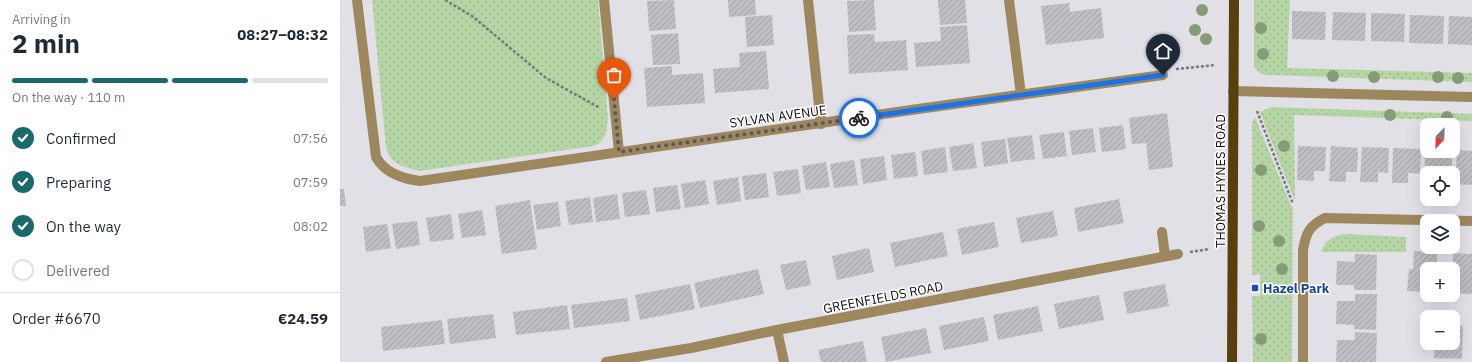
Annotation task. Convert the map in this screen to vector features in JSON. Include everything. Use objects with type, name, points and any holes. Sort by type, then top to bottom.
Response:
[{"type":"main road","name":"THOMAS HYNES ROAD","points":[[1232,362],[1234,0]]},
{"type":"street","name":"SYLVAN AVENUE","points":[[358,0],[376,158],[382,166],[398,176],[420,181],[1163,75]]},
{"type":"street","points":[[604,0],[619,152]]},
{"type":"street","points":[[808,0],[822,124]]},
{"type":"street","points":[[1009,0],[1021,95]]},
{"type":"street","points":[[1233,91],[1472,96]]},
{"type":"street","points":[[1303,362],[1303,250],[1306,237],[1311,227],[1316,222],[1325,218],[1472,221]]},
{"type":"street","points":[[1162,232],[1165,256]]},
{"type":"street","name":"GREENFIELDS ROAD","points":[[606,362],[691,348],[777,330],[1178,254]]},
{"type":"street","points":[[777,330],[784,362]]},
{"type":"path","points":[[445,0],[472,16],[546,78],[601,108],[615,113]]},
{"type":"path","points":[[1163,75],[1171,70],[1215,65]]},
{"type":"path","points":[[1257,111],[1293,204]]},
{"type":"path","points":[[1178,254],[1210,249]]},
{"type":"green space","points":[[372,0],[598,0],[608,119],[604,138],[594,146],[419,171],[395,162],[386,148]]},
{"type":"green space","points":[[1254,0],[1290,0],[1287,68],[1472,73],[1472,82],[1261,74],[1254,67]]},
{"type":"green space","points":[[1271,107],[1472,114],[1472,121],[1460,121],[1460,118],[1420,118],[1420,119],[1294,115],[1295,201],[1260,112]]},
{"type":"green space","points":[[1255,117],[1291,206],[1293,207],[1292,362],[1253,362],[1252,296],[1260,296],[1260,274],[1252,275],[1252,123]]},
{"type":"green space","points":[[1347,234],[1406,237],[1406,252],[1321,252],[1325,244],[1331,238],[1338,235]]},
{"type":"building","points":[[674,0],[676,29],[649,31],[647,1]]},
{"type":"building","points":[[728,0],[755,0],[756,15],[729,17]]},
{"type":"building","points":[[874,0],[876,30],[849,32],[847,1]]},
{"type":"building","points":[[938,0],[965,0],[967,23],[940,25]]},
{"type":"building","points":[[1069,3],[1070,12],[1101,8],[1104,38],[1046,45],[1041,6]]},
{"type":"building","points":[[1292,11],[1326,12],[1325,40],[1292,39]]},
{"type":"building","points":[[1333,12],[1366,13],[1365,41],[1332,40]]},
{"type":"building","points":[[1371,13],[1405,14],[1404,42],[1371,41]]},
{"type":"building","points":[[772,15],[774,45],[747,47],[745,17]]},
{"type":"building","points":[[1410,15],[1444,16],[1443,44],[1409,43]]},
{"type":"building","points":[[1449,16],[1472,17],[1472,45],[1448,44]]},
{"type":"building","points":[[967,25],[970,63],[916,67],[914,43],[941,41],[940,27]]},
{"type":"building","points":[[678,33],[680,64],[653,65],[651,35]]},
{"type":"building","points":[[874,34],[875,42],[906,40],[908,70],[849,74],[847,35]]},
{"type":"building","points":[[766,51],[769,89],[715,93],[713,69],[740,67],[739,53]]},
{"type":"building","points":[[672,66],[672,75],[703,73],[705,103],[647,107],[644,68]]},
{"type":"building","points":[[1167,113],[1173,167],[1149,170],[1146,143],[1132,144],[1129,118]]},
{"type":"building","points":[[1123,125],[1126,149],[1102,152],[1099,128]]},
{"type":"building","points":[[1093,128],[1096,152],[1072,155],[1069,131]]},
{"type":"building","points":[[1064,132],[1067,156],[1043,159],[1039,135]]},
{"type":"building","points":[[1032,135],[1035,159],[1011,162],[1007,138]]},
{"type":"building","points":[[1005,139],[1008,163],[984,167],[981,142]]},
{"type":"building","points":[[973,143],[977,168],[953,171],[949,147]]},
{"type":"building","points":[[1298,146],[1326,147],[1325,171],[1314,171],[1314,181],[1297,180]]},
{"type":"building","points":[[1331,146],[1358,148],[1357,172],[1346,172],[1346,182],[1329,181]]},
{"type":"building","points":[[945,147],[948,172],[924,175],[921,151]]},
{"type":"building","points":[[1362,147],[1389,148],[1388,173],[1378,172],[1378,182],[1360,182]]},
{"type":"building","points":[[1393,148],[1420,149],[1420,174],[1408,173],[1408,183],[1392,183]]},
{"type":"building","points":[[1460,150],[1472,151],[1472,185],[1460,184],[1460,166],[1456,166],[1457,158],[1460,158]]},
{"type":"building","points":[[915,152],[918,176],[894,179],[891,155]]},
{"type":"building","points":[[884,156],[887,180],[863,184],[860,159]]},
{"type":"building","points":[[1425,158],[1452,158],[1452,166],[1424,166]]},
{"type":"building","points":[[854,160],[858,185],[834,188],[830,164]]},
{"type":"building","points":[[826,162],[830,187],[806,190],[802,166]]},
{"type":"building","points":[[798,169],[801,193],[777,196],[773,172]]},
{"type":"building","points":[[766,173],[769,197],[745,200],[742,176]]},
{"type":"building","points":[[738,177],[741,201],[717,205],[713,181]]},
{"type":"building","points":[[705,180],[709,204],[685,208],[681,184]]},
{"type":"building","points":[[677,185],[681,209],[656,212],[653,188]]},
{"type":"building","points":[[340,189],[344,189],[346,206],[340,206]]},
{"type":"building","points":[[646,190],[650,214],[625,217],[622,193]]},
{"type":"building","points":[[617,194],[620,219],[596,222],[593,198]]},
{"type":"building","points":[[590,197],[593,222],[569,225],[565,201]]},
{"type":"building","points":[[1119,199],[1124,223],[1078,232],[1074,208]]},
{"type":"building","points":[[530,200],[537,249],[502,254],[495,206]]},
{"type":"building","points":[[558,202],[561,226],[537,230],[533,205]]},
{"type":"building","points":[[482,210],[486,235],[462,238],[458,214]]},
{"type":"building","points":[[1053,211],[1058,236],[1021,243],[1016,218]]},
{"type":"building","points":[[451,214],[454,239],[430,242],[426,218]]},
{"type":"building","points":[[417,221],[420,245],[396,249],[392,224]]},
{"type":"building","points":[[994,222],[999,247],[962,255],[957,229]]},
{"type":"building","points":[[387,224],[391,248],[366,252],[363,227]]},
{"type":"building","points":[[943,232],[948,256],[895,267],[890,243]]},
{"type":"building","points":[[869,248],[874,272],[837,280],[832,256]]},
{"type":"building","points":[[1414,251],[1420,251],[1420,254],[1437,254],[1437,262],[1420,262],[1420,292],[1407,291],[1409,269],[1413,269]]},
{"type":"building","points":[[1355,254],[1377,255],[1376,290],[1354,290],[1354,285],[1336,285],[1337,261],[1355,262]]},
{"type":"building","points":[[1453,254],[1472,254],[1472,294],[1460,293],[1460,262],[1453,262]]},
{"type":"building","points":[[806,260],[811,285],[786,290],[780,265]]},
{"type":"building","points":[[758,269],[764,294],[700,308],[694,283]]},
{"type":"building","points":[[690,284],[695,309],[640,320],[635,295]]},
{"type":"building","points":[[1165,284],[1169,306],[1127,314],[1123,292]]},
{"type":"building","points":[[1355,294],[1377,294],[1376,330],[1354,329],[1354,325],[1336,324],[1337,301],[1355,301]]},
{"type":"building","points":[[1099,295],[1104,320],[1059,329],[1054,304]]},
{"type":"building","points":[[627,298],[630,321],[574,328],[571,305]]},
{"type":"building","points":[[567,305],[570,329],[516,335],[513,312]]},
{"type":"building","points":[[1038,306],[1043,331],[998,340],[993,315]]},
{"type":"building","points":[[493,314],[496,338],[450,344],[447,319]]},
{"type":"building","points":[[984,317],[989,341],[944,350],[939,326]]},
{"type":"building","points":[[442,320],[445,344],[383,351],[381,327]]},
{"type":"building","points":[[1460,326],[1463,326],[1462,359],[1434,358],[1435,350],[1460,350]]},
{"type":"building","points":[[926,328],[931,353],[886,362],[881,337]]},
{"type":"building","points":[[1355,332],[1377,333],[1376,362],[1336,362],[1337,340],[1355,340]]},
{"type":"building","points":[[863,341],[867,362],[821,362],[818,350]]},
{"type":"way so far","points":[[614,99],[619,152],[859,118]]},
{"type":"place","name":"Hazel Park","points":[[1255,288]]},
{"type":"route","points":[[859,118],[1163,75]]}]
